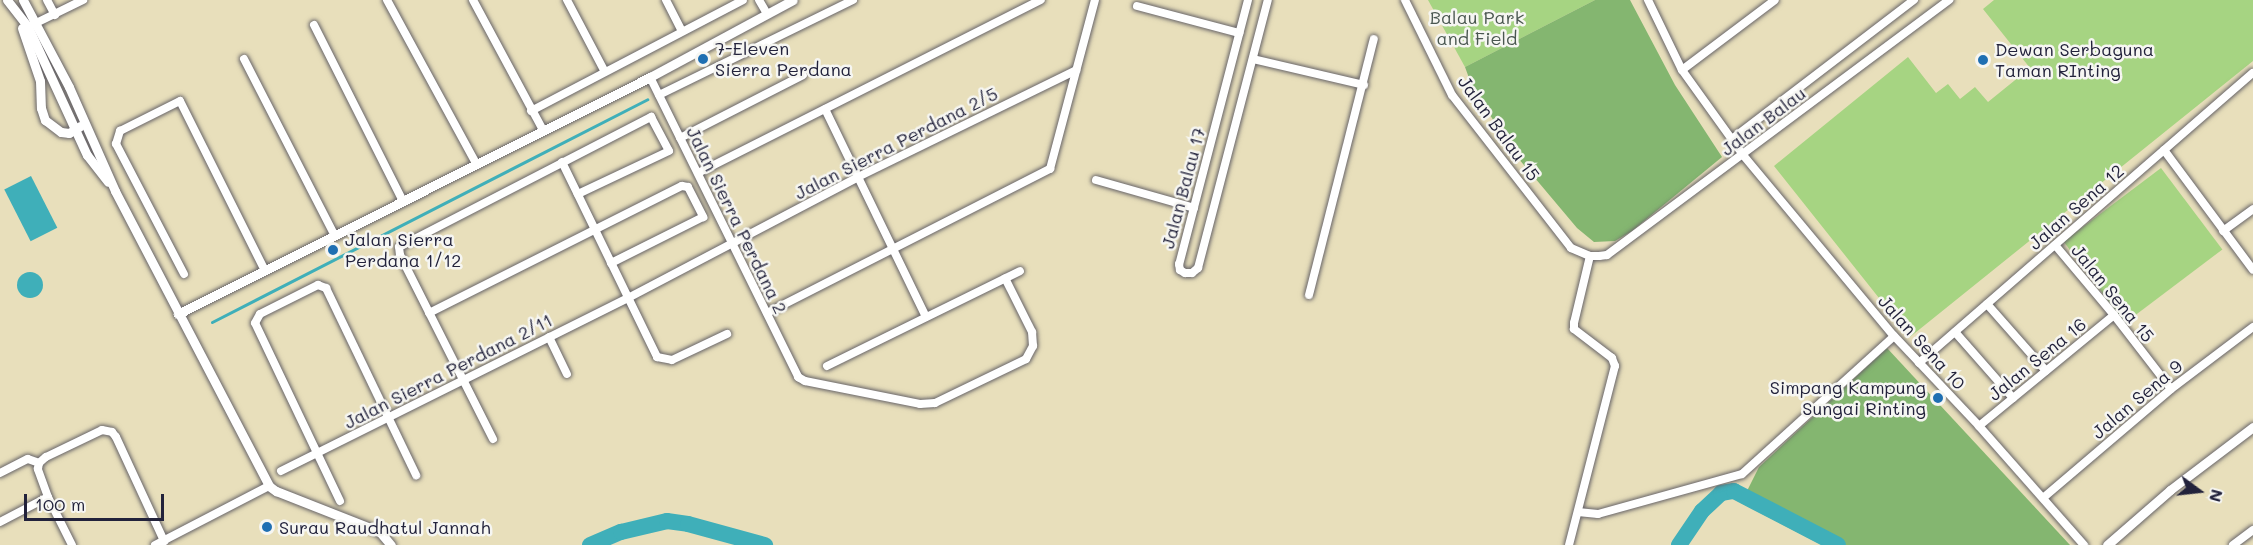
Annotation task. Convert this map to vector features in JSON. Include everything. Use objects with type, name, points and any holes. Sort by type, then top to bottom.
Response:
[{"type":"street","points":[[7,0],[32,25],[86,123],[115,191],[269,486],[276,492],[380,532],[391,545]]},
{"type":"street","points":[[23,0],[87,155],[115,191]]},
{"type":"street","points":[[47,0],[55,15]]},
{"type":"street","points":[[32,25],[83,0]]},
{"type":"street","points":[[387,0],[477,165]]},
{"type":"street","points":[[473,0],[543,130]]},
{"type":"street","points":[[567,0],[605,72]]},
{"type":"street","points":[[666,0],[682,31]]},
{"type":"street","points":[[531,111],[743,0]]},
{"type":"street","points":[[759,0],[767,14]]},
{"type":"street","points":[[178,314],[650,77],[793,0]]},
{"type":"street","points":[[659,95],[853,0]]},
{"type":"street","points":[[698,173],[1041,0]]},
{"type":"street","points":[[767,313],[1050,169],[1095,0]]},
{"type":"street","name":"Jalan Balau 17","points":[[1248,0],[1179,264],[1180,270],[1185,273],[1192,273],[1198,268],[1268,0]]},
{"type":"street","name":"Jalan Balau 15","points":[[1405,0],[1452,95],[1571,248],[1590,256]]},
{"type":"street","name":"Jalan Sena 10","points":[[1648,0],[1682,70],[1743,155],[1894,336],[1979,426],[2084,545]]},
{"type":"street","points":[[1682,70],[1775,0]]},
{"type":"street","points":[[1732,139],[1914,0]]},
{"type":"street","name":"Jalan Balau","points":[[1590,256],[1607,255],[1949,0]]},
{"type":"street","points":[[1137,6],[1239,33]]},
{"type":"street","points":[[17,12],[40,81],[41,108],[45,120],[61,132],[69,133],[86,123]]},
{"type":"street","points":[[314,25],[403,201]]},
{"type":"street","points":[[1309,295],[1374,39]]},
{"type":"street","points":[[244,59],[335,236]]},
{"type":"street","points":[[1253,59],[1364,85]]},
{"type":"street","name":"Jalan Sierra Perdana 2/5","points":[[628,298],[858,177],[1076,70]]},
{"type":"street","name":"Jalan Sena 12","points":[[1919,363],[2253,74]]},
{"type":"street","points":[[680,138],[803,75]]},
{"type":"street","name":"Jalan Sierra Perdana 2","points":[[650,77],[798,376],[805,381],[920,404],[935,403],[1026,359],[1031,350],[1032,332],[1005,278]]},
{"type":"street","points":[[184,274],[116,144],[120,131],[180,101],[265,271]]},
{"type":"street","points":[[825,109],[926,317]]},
{"type":"street","points":[[493,439],[399,255],[399,247],[651,117],[669,151],[578,194]]},
{"type":"street","points":[[2164,150],[2253,270]]},
{"type":"street","points":[[562,162],[657,357],[672,360],[727,334]]},
{"type":"street","points":[[1096,180],[1194,207]]},
{"type":"street","points":[[429,313],[682,186],[688,187],[703,217],[611,263]]},
{"type":"street","points":[[2223,231],[2253,209]]},
{"type":"street","name":"Jalan Sena 15","points":[[2055,245],[2114,315],[2171,389]]},
{"type":"street","points":[[1569,545],[1615,366],[1612,358],[1574,329],[1590,256]]},
{"type":"street","points":[[827,366],[1020,271]]},
{"type":"street","points":[[340,501],[255,323],[260,314],[318,285],[326,288],[416,476]]},
{"type":"street","name":"Jalan Sierra Perdana 2/11","points":[[281,471],[628,298]]},
{"type":"street","points":[[1987,304],[2046,371]]},
{"type":"street","name":"Jalan Sena 16","points":[[1979,426],[2114,315]]},
{"type":"street","name":"Jalan Sena 9","points":[[2043,498],[2171,389],[2253,327]]},
{"type":"street","points":[[1955,332],[2013,398]]},
{"type":"street","points":[[1578,512],[1598,514],[1742,474],[1894,336]]},
{"type":"street","points":[[549,337],[567,374]]},
{"type":"street","points":[[2107,545],[2170,490],[2253,427]]},
{"type":"street","points":[[72,545],[48,497],[38,469],[39,463],[46,456],[102,430],[112,432],[164,541]]},
{"type":"street","points":[[0,472],[28,459],[39,463]]},
{"type":"street","points":[[155,545],[269,486]]},
{"type":"street","points":[[0,522],[48,497]]},
{"type":"street","points":[[2233,545],[2253,530]]},
{"type":"green space","name":"Balau Park and Field","points":[[1428,0],[1595,0],[1465,67]]},
{"type":"green space","points":[[1595,0],[1630,0],[1675,85],[1722,157],[1632,231],[1615,241],[1594,242],[1577,228],[1518,158],[1473,89],[1465,67]]},
{"type":"green space","points":[[1994,0],[2253,0],[2253,61],[1910,337],[1774,166],[1908,57],[1936,93],[1948,84],[1960,99],[1975,87],[1988,102],[2030,68],[1983,9]]},
{"type":"green space","points":[[2161,168],[2222,249],[2125,323],[2064,241]]},
{"type":"green space","points":[[1887,348],[2070,545],[1822,545],[1741,503],[1759,467]]},
{"type":"water","points":[[31,176],[57,228],[31,241],[4,190]]},
{"type":"water","points":[[30,272],[39,276],[43,285],[39,294],[30,298],[21,294],[17,285],[21,276]]},
{"type":"waterway","points":[[212,322],[647,99]]},
{"type":"waterway","points":[[1679,545],[1702,511],[1721,493],[1734,491],[1838,545]]},
{"type":"waterway","points":[[590,545],[621,532],[667,521],[688,524],[765,545]]},
{"type":"place","name":"7-Eleven Sierra Perdana","points":[[703,59]]},
{"type":"place","name":"Dewan Serbaguna Taman RInting","points":[[1983,60]]},
{"type":"place","name":"Jalan Sierra Perdana 1/12","points":[[333,250]]},
{"type":"place","name":"Simpang Kampung Sungai Rinting","points":[[1938,398]]},
{"type":"place","name":"Surau Raudhatul Jannah","points":[[267,527]]}]
